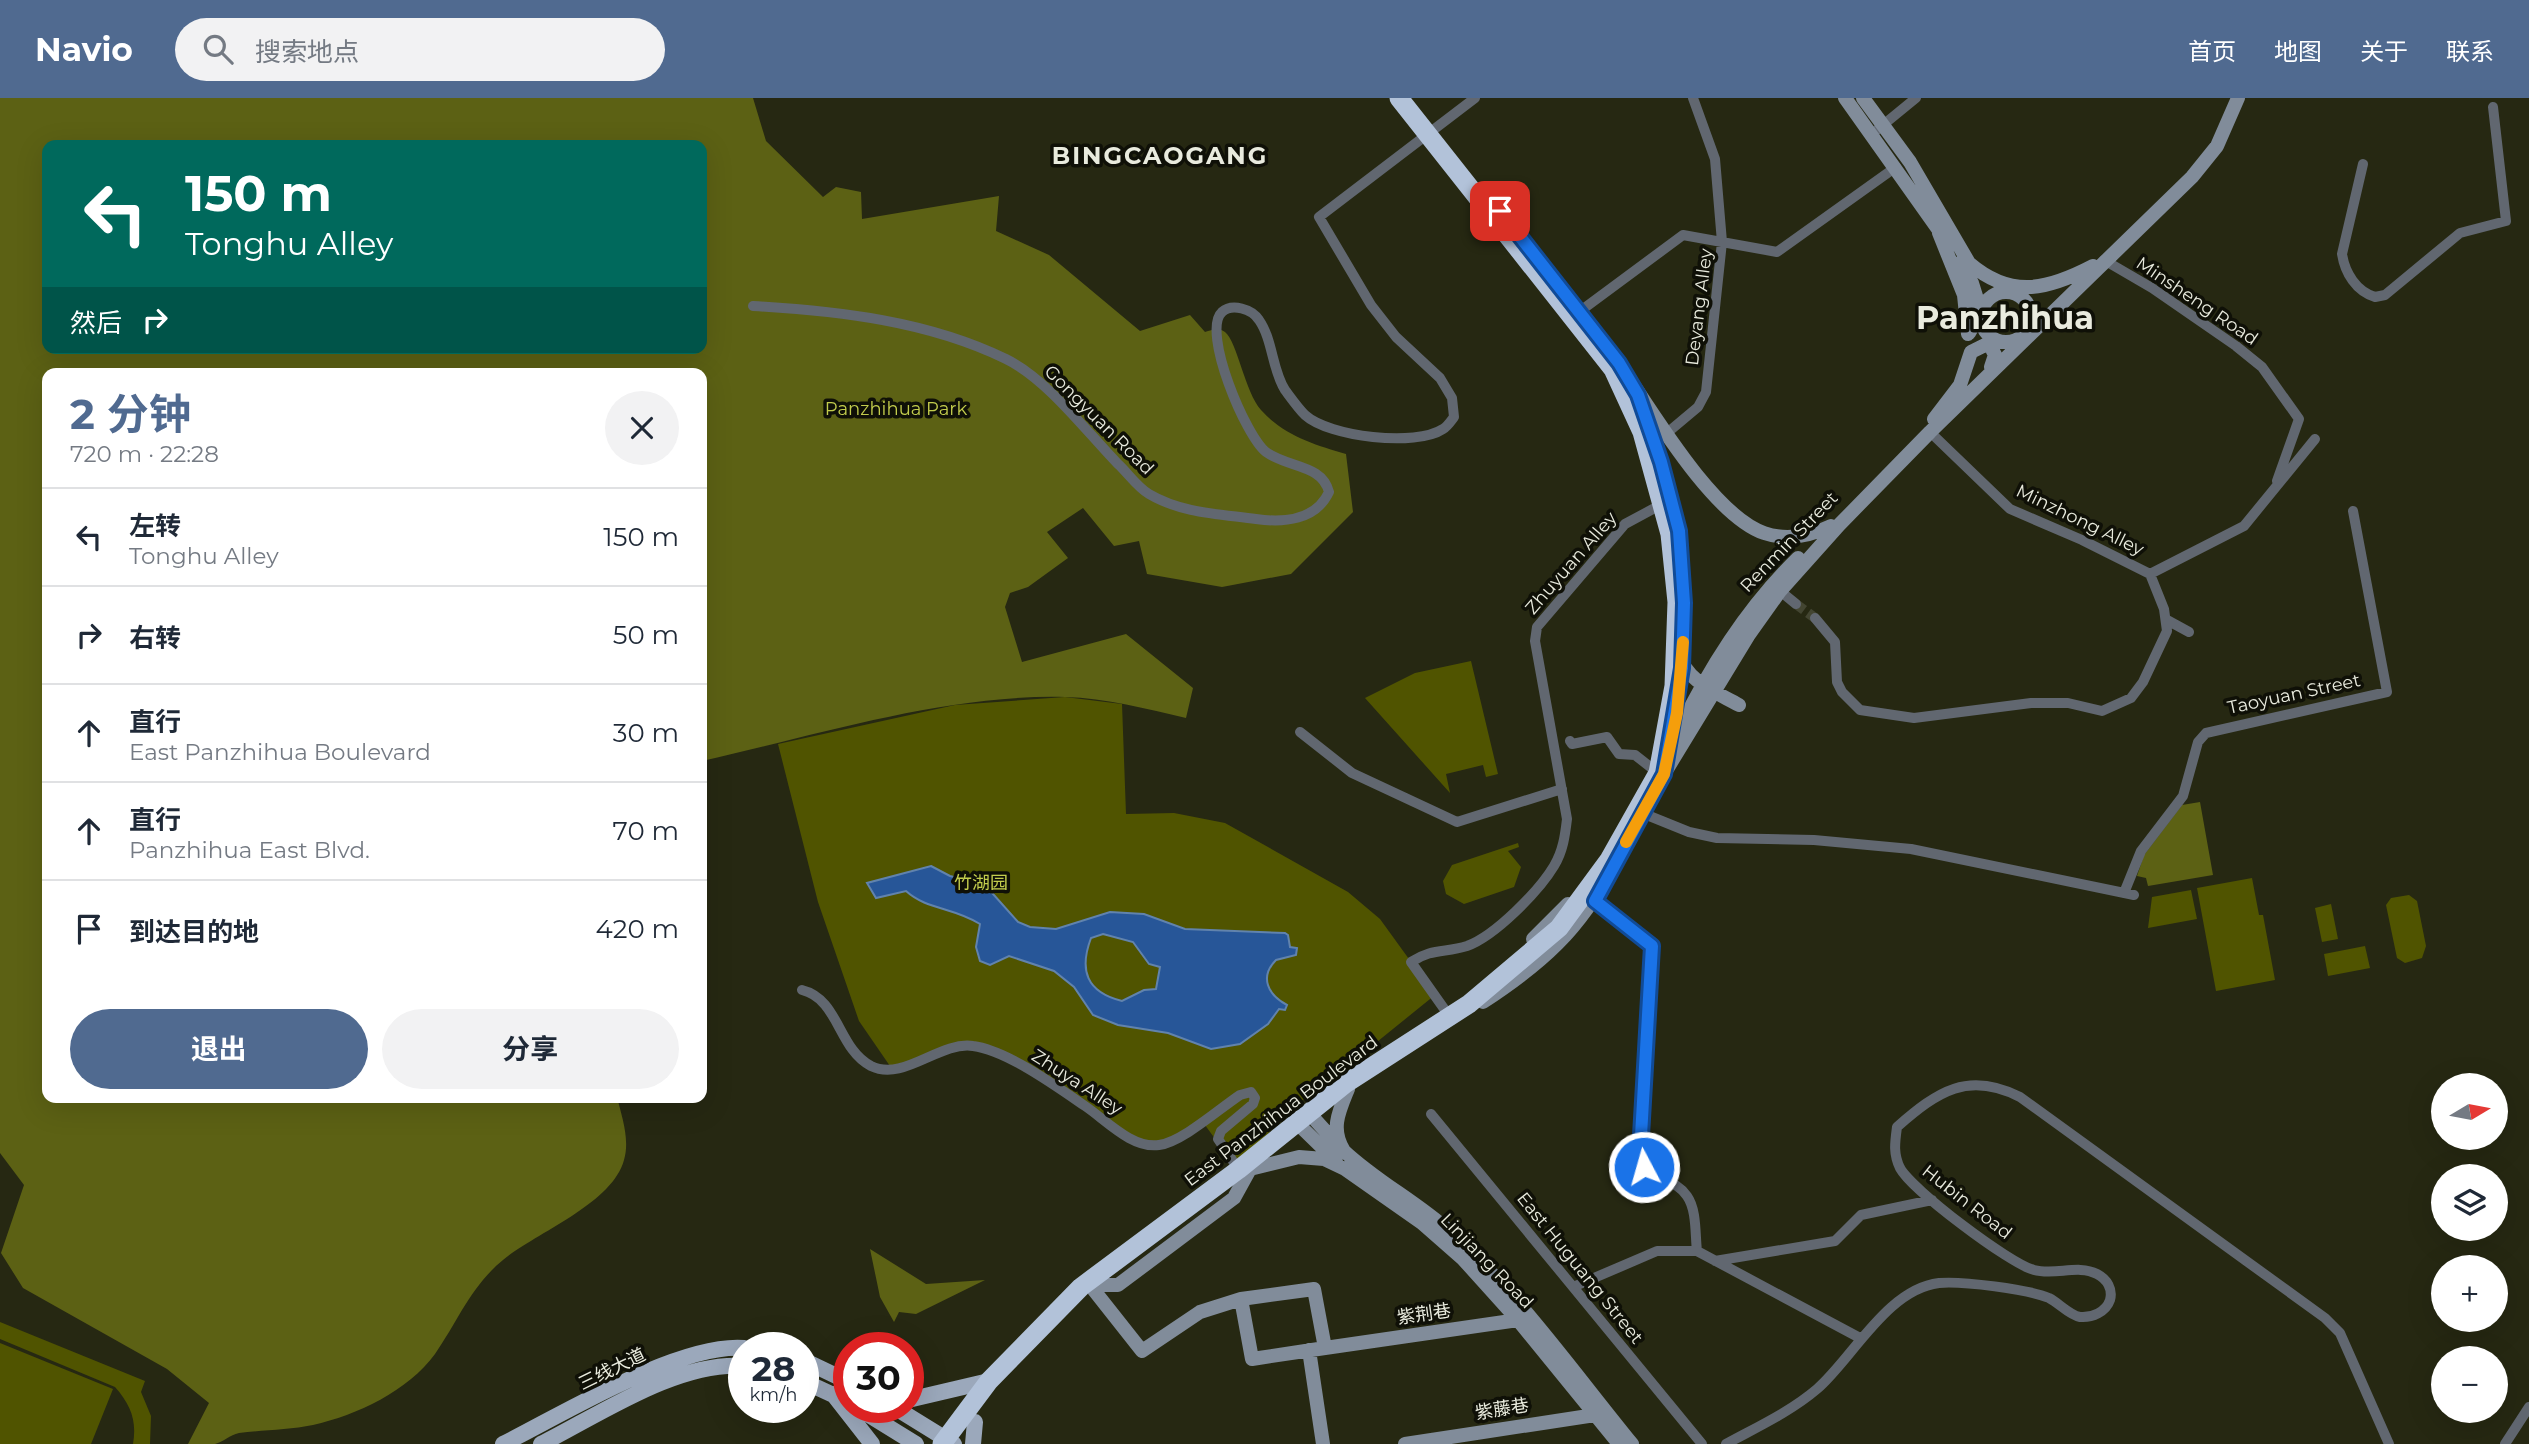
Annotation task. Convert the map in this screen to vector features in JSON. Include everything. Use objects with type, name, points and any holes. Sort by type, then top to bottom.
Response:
[{"type":"highway","points":[[1399,98],[1432,131],[1579,312],[1619,363],[1638,395],[1661,462],[1679,531],[1684,603],[1682,668],[1669,752],[1661,773]]},
{"type":"highway","points":[[1412,98],[1432,131],[1613,369],[1642,432],[1664,503],[1675,568],[1677,643],[1661,773]]},
{"type":"highway","name":"East Panzhihua Boulevard","points":[[950,1443],[975,1422],[1053,1324],[1096,1287],[1244,1172],[1345,1084],[1471,1006],[1559,928],[1612,861],[1642,813],[1661,773]]},
{"type":"highway","name":"East Panzhihua Boulevard","points":[[1612,861],[1661,773]]},
{"type":"highway","name":"East Panzhihua Boulevard","points":[[1305,1120],[1450,1018]]},
{"type":"highway","name":"East Panzhihua Boulevard","points":[[950,1443],[989,1381],[1081,1287],[1244,1172]]},
{"type":"main road","name":"三线大道","points":[[503,1444],[653,1370],[694,1354],[728,1347]]},
{"type":"main road","name":"三线大道","points":[[541,1444],[656,1386],[698,1370],[728,1367]]},
{"type":"main road","points":[[924,1396],[989,1381]]},
{"type":"main road","points":[[819,1388],[833,1394]]},
{"type":"main road","points":[[973,1444],[975,1422]]},
{"type":"main road","points":[[856,1423],[872,1444]]},
{"type":"main road","points":[[882,1423],[916,1444]]},
{"type":"main road","points":[[919,1423],[950,1443]]},
{"type":"street","points":[[1432,131],[1475,98]]},
{"type":"street","points":[[1579,312],[1683,235],[1723,242],[1715,159],[1693,98]]},
{"type":"street","points":[[1845,98],[1877,129],[1910,162],[1939,222],[1966,270],[1981,312],[1983,328],[1995,340],[2010,342],[2025,334],[2031,313],[2009,290],[1969,263],[1939,222],[1896,167],[1877,129],[1863,98]]},
{"type":"street","points":[[1877,129],[1916,98]]},
{"type":"street","points":[[2009,290],[2073,282],[2104,261],[2192,177],[2217,146],[2238,98]]},
{"type":"street","points":[[2362,164],[2342,254],[2344,265],[2356,285],[2375,297],[2385,295],[2460,233],[2507,221],[2493,107]]},
{"type":"street","name":"Gongyuan Road","points":[[754,306],[836,310],[935,333],[1006,359],[1037,381],[1147,493],[1181,509],[1269,521],[1289,520],[1323,504],[1329,492],[1326,479],[1315,471],[1284,464],[1264,450],[1247,428],[1216,346],[1214,324],[1222,312],[1233,308],[1247,309],[1253,314],[1259,320],[1284,388],[1306,416],[1335,430],[1389,439],[1423,436],[1443,429],[1454,417],[1452,398],[1440,378],[1396,337],[1371,305],[1319,218],[1432,131]]},
{"type":"street","name":"Deyang Alley","points":[[1667,433],[1698,407],[1706,392],[1723,242],[1777,252],[1896,167]]},
{"type":"street","points":[[1939,222],[1958,275],[1969,333]]},
{"type":"street","points":[[2063,300],[2045,311],[2036,308],[2035,304],[2042,294],[2104,261]]},
{"type":"street","name":"Minsheng Road","points":[[2104,261],[2152,288],[2262,367],[2299,419],[2275,487]]},
{"type":"street","points":[[1929,429],[2083,271]]},
{"type":"street","points":[[1929,429],[2063,300],[2073,282]]},
{"type":"street","points":[[1951,397],[1963,365],[1969,333],[1990,297],[2018,287],[2046,286]]},
{"type":"street","points":[[1929,429],[1967,372],[1975,350],[1985,345],[1991,347],[1995,355],[1991,368]]},
{"type":"street","points":[[1619,363],[1667,433],[1720,501],[1746,524],[1762,532],[1793,537],[1809,535],[1831,526]]},
{"type":"street","name":"Minzhong Alley","points":[[1929,429],[2010,509],[2150,574],[2244,526],[2315,439]]},
{"type":"street","name":"Renmin Street","points":[[1661,773],[1708,688],[1737,627],[1771,584],[1929,429]]},
{"type":"street","name":"Renmin Street","points":[[1669,752],[1708,688],[1780,591],[1929,429]]},
{"type":"street","name":"Zhuyuan Alley","points":[[1450,1018],[1411,962],[1426,951],[1465,947],[1479,940],[1535,889],[1554,866],[1564,844],[1567,819],[1535,641],[1537,626],[1625,524],[1664,503]]},
{"type":"street","name":"Taoyuan Street","points":[[1642,813],[1689,832],[1717,838],[1814,840],[1911,849],[2129,894],[2141,851],[2183,796],[2197,770],[2198,742],[2206,733],[2217,728],[2387,692],[2353,511]]},
{"type":"street","points":[[1815,618],[1835,642],[1837,682],[1842,692],[1860,710],[1914,718],[2031,703],[2068,703],[2102,711],[2118,707],[2131,698],[2143,682],[2167,631],[2167,620],[2150,574]]},
{"type":"street","points":[[1780,591],[1796,604]]},
{"type":"street","points":[[2167,620],[2189,632]]},
{"type":"street","points":[[1677,643],[1682,668],[1708,688],[1739,705]]},
{"type":"street","points":[[1300,732],[1352,773],[1457,821],[1562,789]]},
{"type":"street","points":[[1570,741],[1572,744],[1607,737],[1619,754],[1635,755],[1661,773]]},
{"type":"street","points":[[1471,1006],[1530,971],[1566,938],[1595,901],[1612,861]]},
{"type":"street","points":[[1595,901],[1652,946],[1640,1153],[1644,1167],[1654,1178],[1676,1186],[1687,1196],[1693,1212],[1697,1251]]},
{"type":"street","name":"Zhuya Alley","points":[[802,990],[821,997],[853,1051],[865,1063],[877,1069],[907,1065],[954,1046],[984,1048],[1084,1105],[1132,1139],[1144,1144],[1172,1141],[1240,1095],[1251,1092],[1255,1098],[1253,1104],[1221,1130],[1218,1139],[1244,1172]]},
{"type":"street","name":"Hubin Road","points":[[1726,1444],[1798,1405],[1820,1387],[1860,1338],[1918,1289],[1938,1283],[2035,1293],[2052,1299],[2077,1317],[2091,1317],[2103,1311],[2110,1301],[2110,1288],[2105,1279],[2095,1273],[2034,1270],[2015,1262],[1910,1182],[1900,1167],[1894,1149],[1897,1127],[1921,1106],[1946,1092],[1977,1083],[1997,1085],[2020,1097],[2325,1318],[2340,1333],[2389,1444]]},
{"type":"street","points":[[1344,1152],[1338,1143],[1336,1123],[1348,1089]]},
{"type":"street","name":"East Huguang Street","points":[[1431,1114],[1702,1444]]},
{"type":"street","points":[[1305,1120],[1345,1169]]},
{"type":"street","name":"Linjiang Road","points":[[1305,1120],[1451,1233],[1599,1411],[1632,1444]]},
{"type":"street","name":"Linjiang Road","points":[[1244,1172],[1286,1159],[1311,1156],[1345,1169],[1443,1241],[1522,1316]]},
{"type":"street","points":[[1715,1261],[1835,1241],[1861,1215],[1932,1200]]},
{"type":"street","points":[[1573,1287],[1657,1251],[1697,1251],[1860,1338]]},
{"type":"street","points":[[1096,1287],[1142,1351],[1200,1312],[1241,1299],[1314,1289],[1325,1348]]},
{"type":"street","name":"紫荆巷","points":[[1241,1299],[1252,1359],[1522,1316]]},
{"type":"street","points":[[1309,1350],[1323,1444]]},
{"type":"street","points":[[2505,1444],[2529,1407]]},
{"type":"street","name":"Linjiang Road","points":[[1599,1411],[1619,1444]]},
{"type":"street","name":"紫藤巷","points":[[1405,1444],[1599,1411]]},
{"type":"green space","name":"Panzhihua Park","points":[[0,98],[753,98],[766,141],[823,197],[836,187],[861,192],[862,219],[999,196],[996,231],[1049,255],[1140,331],[1190,315],[1205,332],[1222,330],[1233,345],[1255,402],[1270,419],[1289,433],[1346,454],[1353,512],[1291,574],[1222,587],[1147,574],[1139,541],[1114,546],[1083,508],[1047,532],[1068,558],[1028,587],[1010,593],[1005,607],[1022,662],[1126,634],[1193,688],[1186,718],[1096,699],[1020,698],[974,702],[882,718],[707,760],[707,368],[42,368],[42,1103],[619,1103],[625,1128],[626,1152],[617,1176],[605,1190],[572,1216],[517,1249],[492,1270],[473,1292],[435,1354],[396,1390],[364,1408],[330,1421],[295,1428],[239,1433],[215,1444],[188,1444],[209,1403],[167,1369],[23,1288],[1,1253],[24,1185],[0,1153]]},
{"type":"green space","points":[[1471,661],[1498,774],[1486,777],[1483,765],[1446,774],[1450,793],[1365,698],[1415,673]]},
{"type":"green space","name":"竹湖园","points":[[1065,697],[1122,704],[1126,814],[1174,813],[1225,823],[1348,892],[1380,919],[1435,995],[1320,1088],[1287,1111],[1238,1170],[1202,1121],[1172,1141],[1145,1144],[998,1053],[970,1045],[892,1069],[859,1021],[818,902],[778,744],[955,705]]},
{"type":"green space","points":[[2200,802],[2213,875],[2148,886],[2146,878],[2137,876],[2144,855],[2182,805]]},
{"type":"green space","points":[[1518,843],[1519,847],[1508,851],[1521,867],[1514,887],[1464,904],[1446,894],[1443,881],[1452,865]]},
{"type":"green space","points":[[2252,878],[2259,915],[2263,915],[2275,980],[2216,991],[2197,888]]},
{"type":"green space","points":[[2191,890],[2197,919],[2148,928],[2152,897]]},
{"type":"green space","points":[[2409,895],[2417,901],[2426,946],[2422,958],[2405,963],[2397,958],[2386,905],[2391,898]]},
{"type":"green space","points":[[2331,904],[2338,939],[2322,942],[2315,908]]},
{"type":"green space","points":[[2365,946],[2370,968],[2328,976],[2324,954]]},
{"type":"green space","points":[[870,1249],[926,1284],[985,1280],[916,1314],[899,1312],[894,1322],[880,1297]]},
{"type":"green space","points":[[0,1322],[145,1381],[141,1392],[151,1416],[150,1444],[133,1444],[132,1414],[115,1387],[0,1339]]},
{"type":"green space","points":[[0,1343],[113,1389],[91,1444],[0,1444]]},
{"type":"water","points":[[931,866],[950,876],[985,885],[1018,922],[1030,927],[1056,929],[1110,912],[1144,914],[1185,929],[1285,933],[1288,935],[1290,947],[1297,948],[1296,955],[1276,960],[1267,979],[1271,991],[1287,1005],[1285,1010],[1279,1009],[1268,1024],[1240,1044],[1211,1049],[1168,1033],[1118,1025],[1093,1015],[1074,987],[1054,971],[1009,956],[990,965],[980,961],[976,947],[980,924],[970,918],[923,902],[906,891],[876,898],[867,883]],"holes":[[[1103,934],[1133,942],[1149,964],[1160,967],[1156,989],[1144,990],[1122,1001],[1100,992],[1093,986],[1086,970],[1087,950],[1091,938]]]},
{"type":"tunnel","points":[[1796,604],[1815,618]]},
{"type":"slow traffic","points":[[1626,842],[1664,774],[1677,713],[1683,642]]},
{"type":"district","name":"BINGCAOGANG","points":[[1160,155]]},
{"type":"district","name":"Panzhihua","points":[[2005,317]]},
{"type":"route","points":[[1500,211],[1619,363],[1638,395],[1661,462],[1679,531],[1684,603],[1682,668],[1677,713],[1664,774],[1595,901],[1652,946],[1640,1153],[1644,1167]]}]
